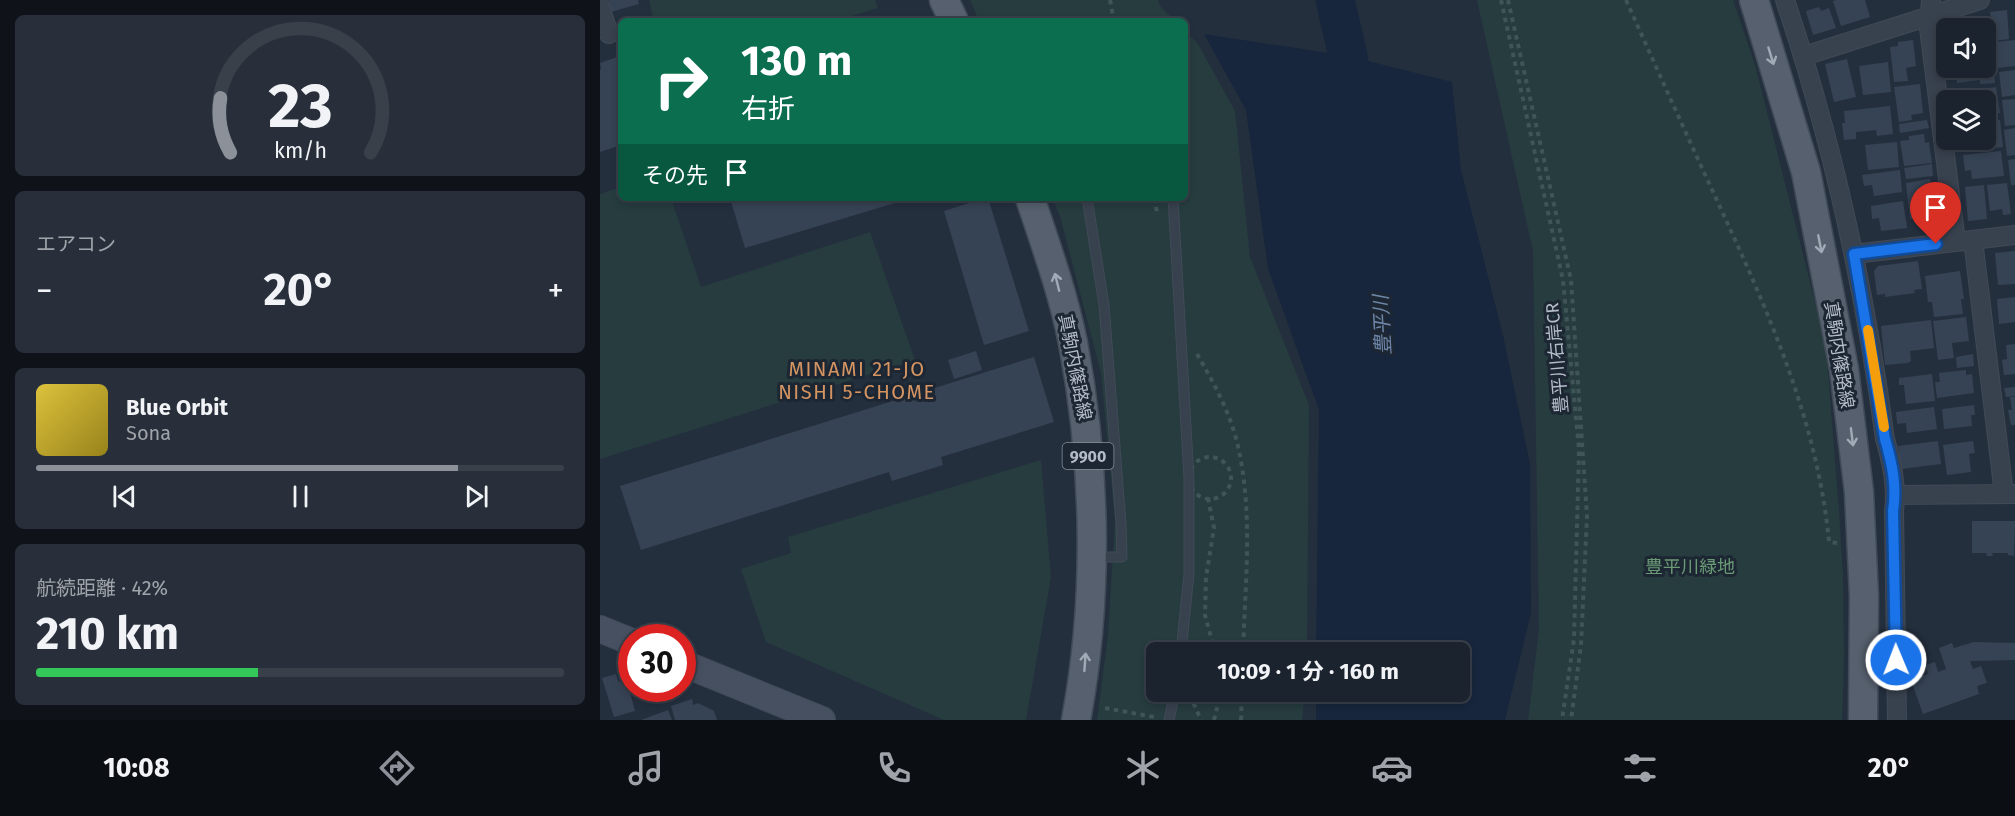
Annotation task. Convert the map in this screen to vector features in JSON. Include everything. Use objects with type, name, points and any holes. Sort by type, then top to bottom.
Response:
[{"type":"main road","points":[[944,0],[953,18]]},
{"type":"main road","name":"真駒内篠路線","points":[[1754,0],[1806,172],[1844,369],[1859,502],[1864,596],[1863,720]]},
{"type":"main road","name":"真駒内篠路線","points":[[1031,201],[1054,267],[1072,342],[1087,429],[1092,557],[1084,675],[1076,720]]},
{"type":"main road","points":[[600,629],[618,636]]},
{"type":"main road","points":[[696,669],[822,720]]},
{"type":"street","points":[[1785,0],[1804,56],[1854,254],[1885,439],[1892,463],[1896,495],[1893,511],[1897,720]]},
{"type":"street","points":[[1804,56],[1930,8],[1980,0]]},
{"type":"street","points":[[600,7],[610,34]]},
{"type":"street","points":[[1896,495],[2009,494],[1929,28],[1930,8]]},
{"type":"street","points":[[1854,254],[2015,235]]},
{"type":"lane","points":[[1087,201],[1106,324],[1122,557],[1092,557]]},
{"type":"lane","points":[[1173,201],[1189,479],[1189,574],[1183,642]]},
{"type":"lane","points":[[1169,720],[1173,702]]},
{"type":"path","points":[[1110,0],[1113,18]]},
{"type":"path","name":"豊平川右岸CR","points":[[1501,0],[1563,280],[1579,450],[1574,639],[1562,720]]},
{"type":"path","points":[[1508,0],[1571,280],[1587,516],[1581,645],[1571,720]]},
{"type":"path","points":[[1626,0],[1760,294],[1779,344],[1801,409],[1814,459],[1829,542],[1845,543]]},
{"type":"path","points":[[1155,201],[1159,220]]},
{"type":"path","points":[[1196,352],[1227,411],[1239,450],[1246,523],[1243,642]]},
{"type":"path","points":[[1202,458],[1215,458],[1226,465],[1231,477],[1227,490],[1222,495],[1208,498],[1195,492],[1189,479],[1192,467],[1202,458]]},
{"type":"path","points":[[1208,498],[1214,528],[1206,577],[1205,615],[1212,642]]},
{"type":"path","points":[[1208,642],[1211,637]]},
{"type":"path","points":[[1193,702],[1201,720]]},
{"type":"path","points":[[1214,720],[1218,702]]},
{"type":"path","points":[[1241,720],[1242,702]]},
{"type":"path","points":[[1105,708],[1152,716]]},
{"type":"green space","points":[[649,0],[875,0],[878,8],[846,18],[653,18]]},
{"type":"green space","points":[[970,0],[1158,0],[1160,6],[1172,18],[978,18]]},
{"type":"green space","name":"豊平川緑地","points":[[1477,0],[1733,0],[1755,65],[1826,345],[1843,576],[1842,720],[1528,720],[1539,630],[1533,251]]},
{"type":"green space","points":[[1188,34],[1198,44],[1235,111],[1250,257],[1309,405],[1307,642],[1146,642],[1146,702],[1304,702],[1302,720],[1097,720],[1108,636],[1115,521],[1101,373],[1060,216],[1053,201],[1188,201]]},
{"type":"green space","points":[[618,188],[618,201],[672,201],[701,287],[870,232],[915,360],[600,459],[600,194]]},
{"type":"green space","points":[[1041,460],[1051,577],[1026,720],[944,720],[766,642],[741,569],[791,553],[788,537]]},
{"type":"water","points":[[1204,34],[1348,56],[1452,82],[1461,170],[1503,335],[1530,464],[1531,613],[1505,720],[1316,720],[1316,702],[1470,702],[1470,642],[1316,642],[1319,410],[1268,269],[1246,110]]},
{"type":"building","points":[[608,0],[638,0],[639,4],[611,12]]},
{"type":"building","points":[[1865,0],[1870,17],[1841,26],[1833,1]]},
{"type":"building","points":[[1819,7],[1821,11],[1829,8],[1836,28],[1813,35],[1806,11]]},
{"type":"building","points":[[2007,10],[2009,39],[1996,41],[1996,18],[1991,18],[1990,12]]},
{"type":"building","points":[[1913,40],[1916,66],[1906,68],[1908,81],[1894,82],[1890,47],[1898,46],[1898,42]]},
{"type":"building","points":[[2015,40],[2015,66],[1997,68],[1996,42]]},
{"type":"building","points":[[617,57],[618,59],[618,146],[600,152],[601,69],[600,63]]},
{"type":"building","points":[[1847,59],[1856,97],[1834,102],[1825,64]]},
{"type":"building","points":[[1888,62],[1891,92],[1863,95],[1859,66]]},
{"type":"building","points":[[2015,70],[2015,95],[2002,97],[1999,72]]},
{"type":"building","points":[[1956,78],[1994,78],[1995,83],[1980,84],[1980,80],[1957,83]]},
{"type":"building","points":[[1920,84],[1923,113],[1911,115],[1912,120],[1899,122],[1894,87]]},
{"type":"building","points":[[1996,87],[2000,113],[1996,114],[1996,90],[1976,90]]},
{"type":"building","points":[[2015,99],[2015,125],[2005,126],[2002,100]]},
{"type":"building","points":[[1890,106],[1893,134],[1877,136],[1876,130],[1856,132],[1856,139],[1844,140],[1842,123],[1845,123],[1844,111]]},
{"type":"building","points":[[1927,120],[1929,128],[1900,133],[1899,124]]},
{"type":"building","points":[[1996,120],[2000,120],[2003,147],[1996,148]]},
{"type":"building","points":[[2015,128],[2015,155],[2007,156],[2004,130]]},
{"type":"building","points":[[1924,134],[1925,143],[1929,142],[1932,163],[1904,166],[1900,141],[1909,140],[1909,136]]},
{"type":"building","points":[[1897,142],[1899,167],[1868,170],[1865,145]]},
{"type":"building","points":[[2001,151],[2004,176],[1972,179],[1971,170],[1965,171],[1963,155]]},
{"type":"building","points":[[2015,159],[2015,185],[2011,185],[2008,160]]},
{"type":"building","points":[[1932,164],[1933,176],[1906,179],[1904,168]]},
{"type":"building","points":[[1900,170],[1902,192],[1874,196],[1872,185],[1864,186],[1862,175]]},
{"type":"building","points":[[1930,179],[1934,210],[1921,212],[1921,218],[1910,219],[1906,183]]},
{"type":"building","points":[[2007,183],[2011,214],[2003,215],[2002,209],[1990,211],[1987,185]]},
{"type":"building","points":[[1984,185],[1987,219],[1968,221],[1965,187]]},
{"type":"building","points":[[731,201],[901,201],[745,248]]},
{"type":"building","points":[[976,201],[989,201],[1029,331],[984,345],[944,211]]},
{"type":"building","points":[[1903,201],[1907,228],[1881,231],[1879,218],[1872,219],[1871,206]]},
{"type":"building","points":[[2015,251],[2015,284],[1998,285],[1995,253]]},
{"type":"building","points":[[1918,261],[1922,289],[1914,290],[1915,293],[1885,297],[1885,294],[1877,295],[1874,271],[1878,266]]},
{"type":"building","points":[[1960,271],[1964,299],[1961,299],[1963,314],[1934,317],[1932,302],[1928,302],[1925,276]]},
{"type":"building","points":[[2015,297],[2015,322],[1999,324],[1997,299]]},
{"type":"building","points":[[1966,317],[1969,341],[1952,343],[1954,358],[1938,360],[1933,321]]},
{"type":"building","points":[[1931,320],[1934,348],[1910,351],[1911,361],[1908,363],[1885,365],[1881,326]]},
{"type":"building","points":[[2015,344],[2015,374],[2004,375],[2002,360],[2007,359],[2006,345]]},
{"type":"building","points":[[976,351],[982,370],[954,379],[948,360]]},
{"type":"building","points":[[1973,354],[1974,366],[1957,368],[1956,357]]},
{"type":"building","points":[[1034,357],[1054,422],[941,457],[943,465],[892,481],[889,472],[641,550],[620,486]]},
{"type":"building","points":[[1966,370],[1966,375],[1972,374],[1974,393],[1937,398],[1935,382],[1940,382],[1939,373]]},
{"type":"building","points":[[1932,374],[1935,401],[1906,404],[1904,385],[1899,385],[1899,378]]},
{"type":"building","points":[[2015,387],[2015,396],[2006,397],[2004,388]]},
{"type":"building","points":[[2010,397],[2015,397],[2015,425],[2011,425],[2008,410],[2012,410]]},
{"type":"building","points":[[1974,405],[1975,415],[1971,415],[1972,426],[1944,429],[1942,409]]},
{"type":"building","points":[[1934,407],[1937,429],[1907,433],[1906,423],[1897,424],[1896,412]]},
{"type":"building","points":[[1938,441],[1941,464],[1901,469],[1898,446]]},
{"type":"building","points":[[1973,441],[1975,453],[1969,454],[1971,472],[1947,475],[1943,445]]},
{"type":"building","points":[[1972,521],[2015,521],[2014,556],[2008,553],[1992,553],[1993,556],[1987,556],[1986,553],[1972,553]]},
{"type":"building","points":[[1974,642],[2015,643],[2015,660],[1970,661],[1973,669],[1981,666],[1987,683],[1977,686],[1979,694],[1923,714],[1911,680],[1928,674],[1925,665],[1935,662],[1938,672],[1946,669],[1939,648],[1952,643],[1954,648]]},
{"type":"building","points":[[616,674],[618,702],[633,702],[635,711],[614,717],[602,678]]},
{"type":"building","points":[[683,702],[692,702],[693,705],[698,703],[714,711],[717,720],[675,720],[671,706]]},
{"type":"building","points":[[668,710],[672,720],[641,720]]},
{"type":"waterway","name":"豊平川","points":[[1335,0],[1348,56],[1356,108]]},
{"type":"slow traffic","points":[[1868,330],[1884,427]]},
{"type":"district","name":"MINAMI 21-JO NISHI 5-CHOME","points":[[857,380]]},
{"type":"route","points":[[1896,660],[1893,511],[1896,495],[1854,254],[1936,244]]}]
